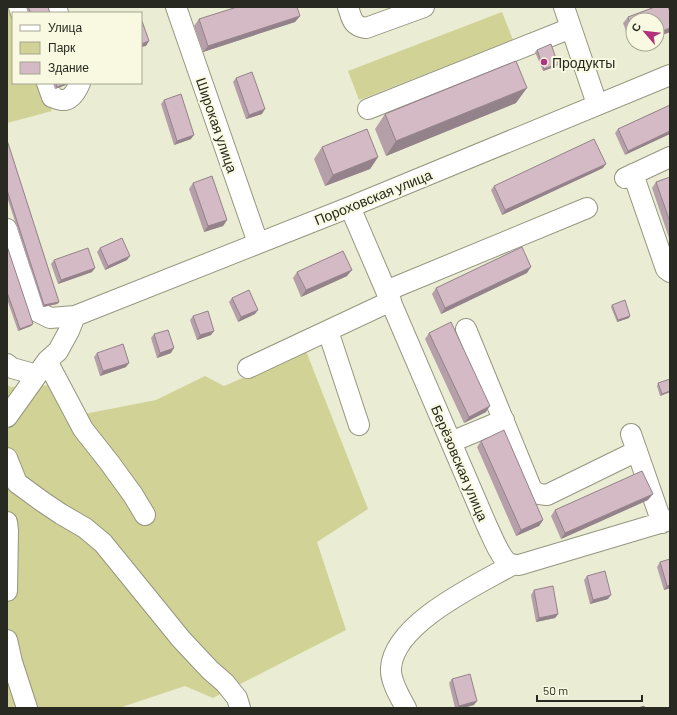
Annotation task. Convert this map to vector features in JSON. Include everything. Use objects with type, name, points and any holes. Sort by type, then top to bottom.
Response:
[{"type":"street","name":"Широкая улица","points":[[176,7],[258,244]]},
{"type":"street","points":[[348,7],[353,22],[359,27],[366,28],[424,7]]},
{"type":"street","points":[[564,7],[597,104]]},
{"type":"street","points":[[368,109],[571,28]]},
{"type":"street","name":"Пороховская улица","points":[[7,229],[21,272],[38,312],[50,318],[75,316],[258,244],[670,75]]},
{"type":"street","points":[[47,84],[52,97],[61,101],[67,99],[76,91],[80,84]]},
{"type":"street","points":[[670,157],[629,176],[666,269],[670,272]]},
{"type":"street","name":"Берёзовская улица","points":[[350,206],[487,526],[501,555],[508,563],[512,565]]},
{"type":"street","points":[[248,368],[328,331],[388,296],[587,208]]},
{"type":"street","points":[[7,417],[42,368],[58,351],[75,316]]},
{"type":"street","points":[[406,708],[394,684],[390,670],[393,657],[402,640],[414,627],[443,604],[512,565],[519,565],[667,516],[634,442],[547,495],[539,494],[532,490],[466,329]]},
{"type":"street","points":[[328,331],[359,425]]},
{"type":"street","points":[[7,364],[12,368],[42,368]]},
{"type":"street","points":[[42,368],[83,429],[133,495],[145,515]]},
{"type":"street","points":[[451,442],[504,420]]},
{"type":"street","points":[[7,458],[17,483],[61,514],[85,528],[103,543],[181,639],[210,670],[225,683],[237,698],[240,708]]},
{"type":"street","points":[[7,522],[7,591]]},
{"type":"street","points":[[7,640],[12,662],[27,708]]},
{"type":"green space","points":[[7,7],[13,7],[12,84],[41,84],[52,111],[7,123]]},
{"type":"green space","points":[[502,12],[513,40],[359,100],[348,71]]},
{"type":"green space","points":[[306,351],[368,509],[317,542],[346,630],[213,698],[185,686],[119,708],[7,708],[7,385],[11,387],[50,385],[69,417],[156,400],[205,376],[224,386]]},
{"type":"building","points":[[28,7],[48,7],[50,12],[30,12]]},
{"type":"building","points":[[237,7],[297,7],[300,16],[208,46],[199,19]]},
{"type":"building","points":[[655,7],[668,7],[670,12],[670,28],[665,30],[665,12],[642,12]]},
{"type":"building","points":[[142,21],[149,41],[142,44]]},
{"type":"building","points":[[551,44],[558,64],[544,69],[537,50]]},
{"type":"building","points":[[516,61],[527,88],[396,141],[385,114]]},
{"type":"building","points":[[252,72],[265,109],[249,115],[236,78]]},
{"type":"building","points":[[56,84],[64,84],[57,87]]},
{"type":"building","points":[[181,94],[194,135],[177,141],[164,100]]},
{"type":"building","points":[[670,105],[670,131],[628,151],[618,129]]},
{"type":"building","points":[[367,129],[378,157],[333,175],[322,147]]},
{"type":"building","points":[[594,139],[606,164],[505,210],[494,186]]},
{"type":"building","points":[[7,140],[59,302],[44,305],[7,190]]},
{"type":"building","points":[[212,176],[227,220],[208,226],[193,183]]},
{"type":"building","points":[[670,177],[670,222],[656,182]]},
{"type":"building","points":[[122,238],[130,256],[108,266],[100,248]]},
{"type":"building","points":[[7,246],[33,324],[20,329],[7,292]]},
{"type":"building","points":[[522,247],[531,267],[445,308],[436,288]]},
{"type":"building","points":[[88,248],[95,268],[61,280],[54,260]]},
{"type":"building","points":[[343,251],[352,270],[306,290],[297,272]]},
{"type":"building","points":[[249,290],[258,310],[241,317],[232,298]]},
{"type":"building","points":[[625,300],[630,316],[618,320],[612,305]]},
{"type":"building","points":[[208,311],[214,331],[200,335],[193,316]]},
{"type":"building","points":[[451,322],[490,406],[469,417],[429,333]]},
{"type":"building","points":[[168,330],[174,348],[160,353],[154,334]]},
{"type":"building","points":[[123,344],[129,363],[103,371],[97,353]]},
{"type":"building","points":[[670,379],[670,391],[662,394],[658,383]]},
{"type":"building","points":[[504,430],[543,520],[521,530],[481,441]]},
{"type":"building","points":[[642,471],[653,494],[565,533],[555,510]]},
{"type":"building","points":[[670,559],[670,585],[667,586],[660,562]]},
{"type":"building","points":[[605,571],[611,595],[593,600],[587,576]]},
{"type":"building","points":[[553,586],[558,614],[539,618],[534,590]]},
{"type":"building","points":[[470,674],[477,701],[459,706],[452,679]]},
{"type":"place","name":"Продукты","points":[[544,62]]}]
